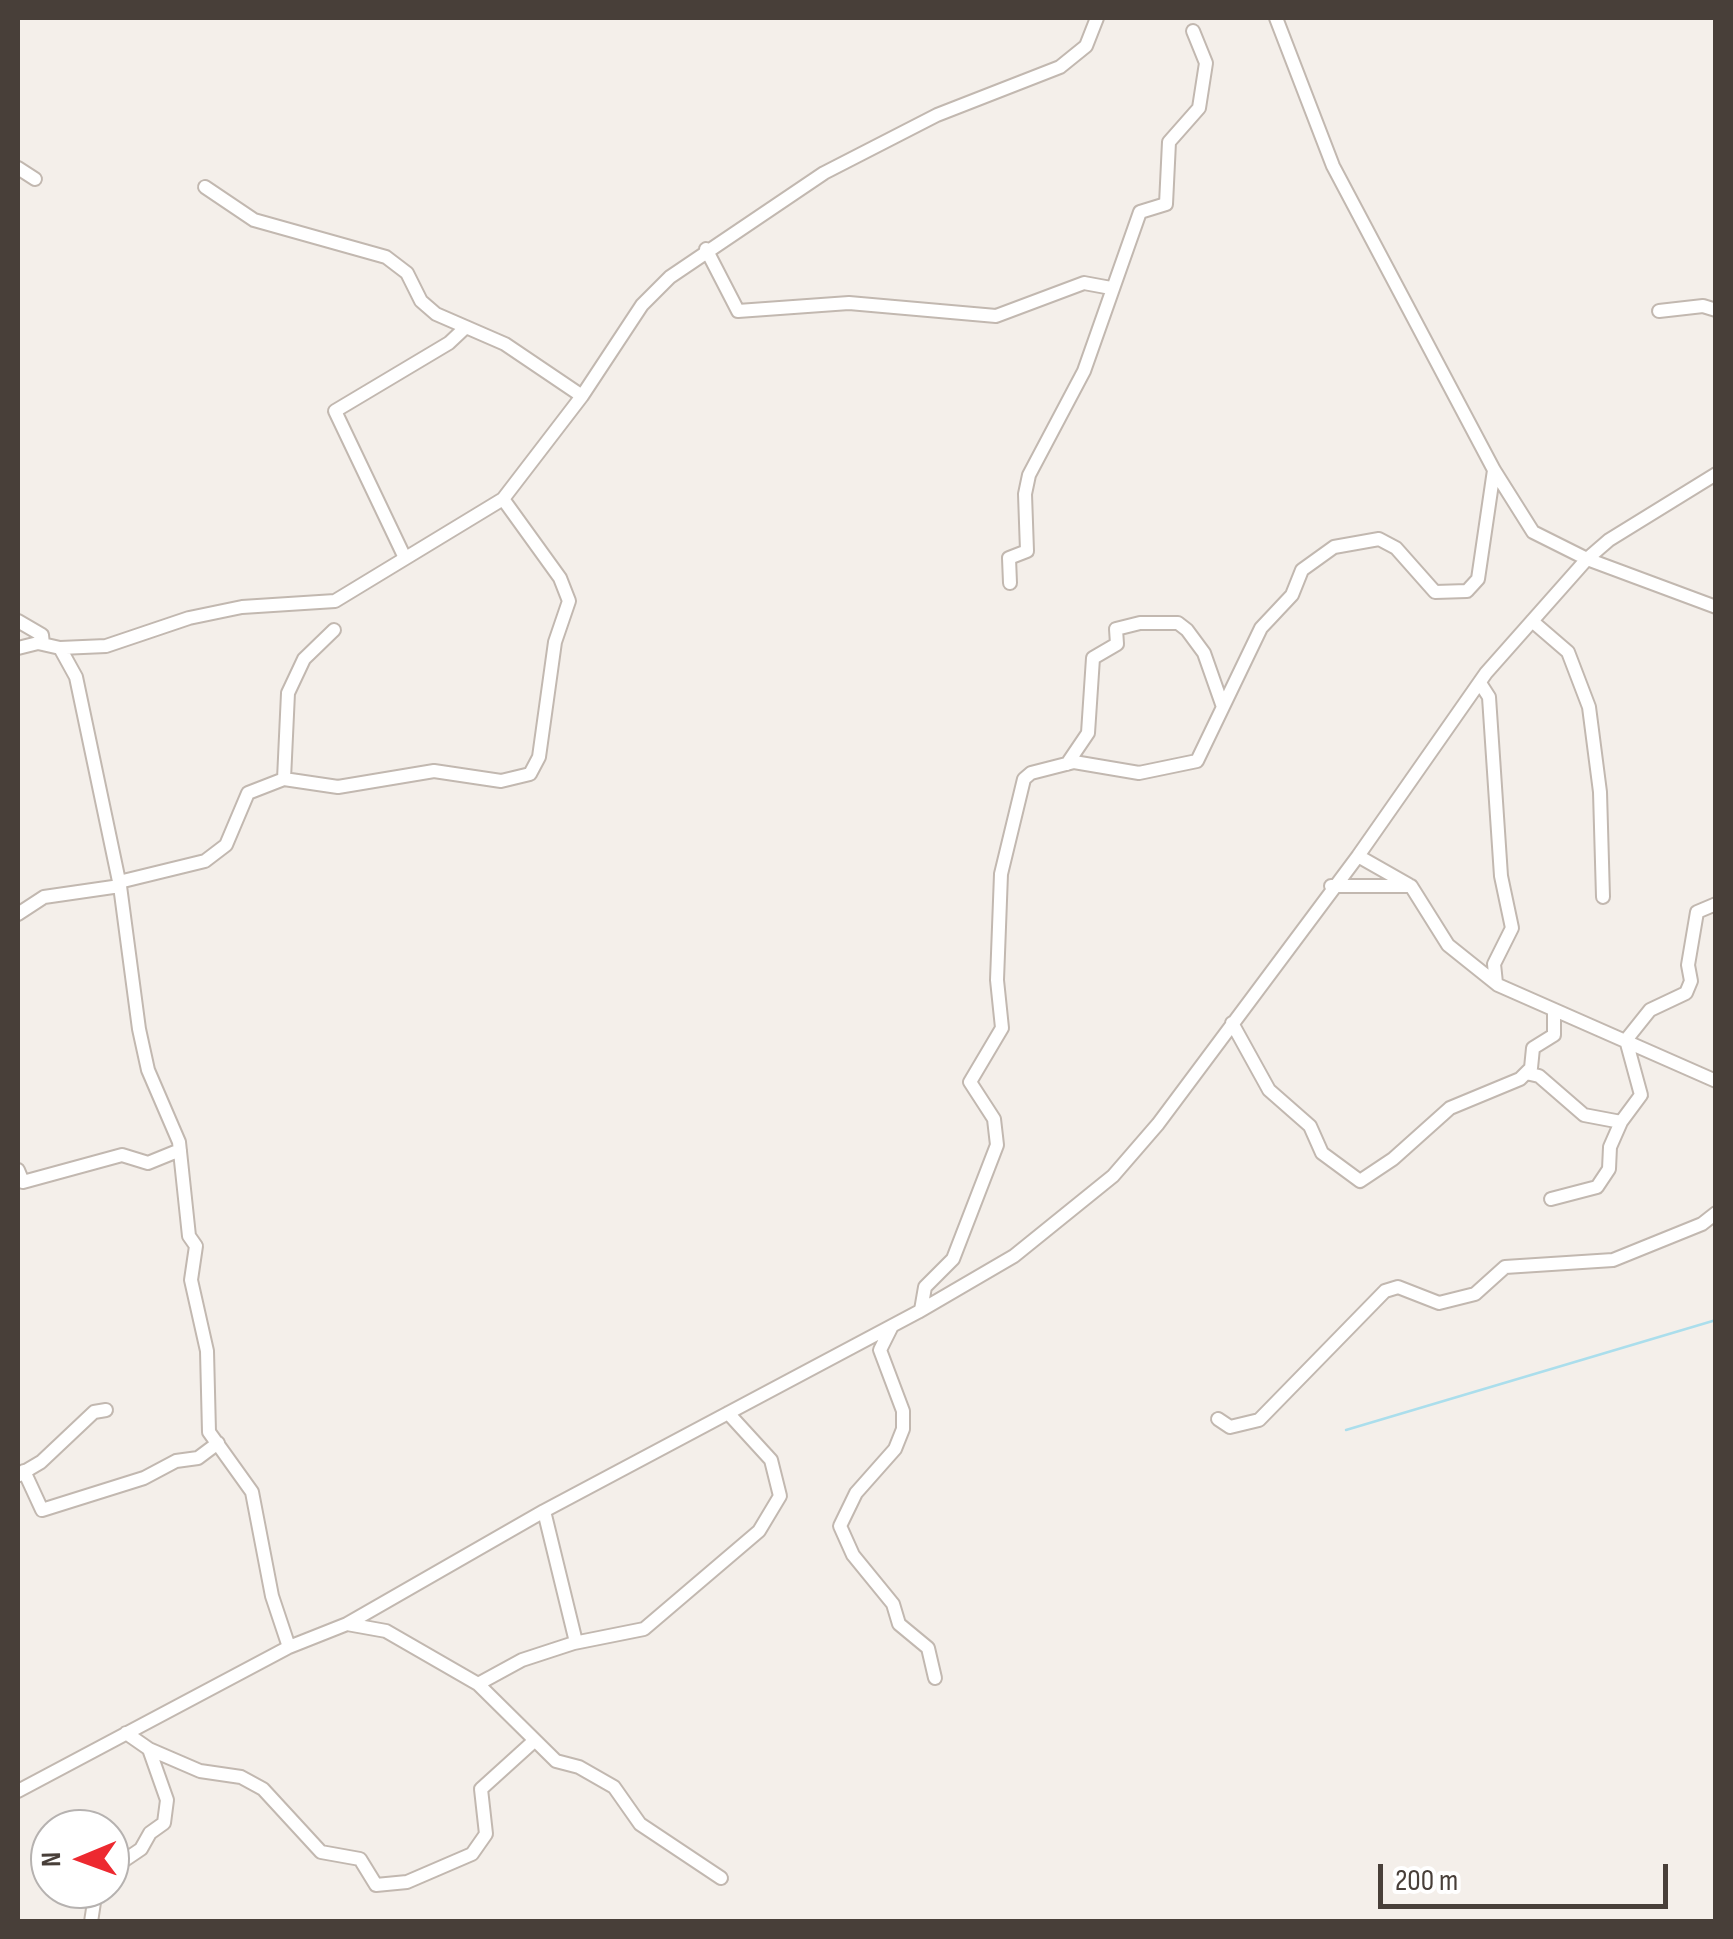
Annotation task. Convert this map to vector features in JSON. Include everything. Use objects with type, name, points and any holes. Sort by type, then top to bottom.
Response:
[{"type":"street","points":[[18,648],[43,644],[60,648],[106,646],[189,618],[242,606],[335,601],[503,499],[582,396],[642,305],[706,250],[824,173],[937,116],[1060,67],[1086,46],[1097,18]]},
{"type":"street","points":[[1276,18],[1333,166],[1494,470],[1533,532],[1587,559],[1716,606]]},
{"type":"street","points":[[1010,584],[1010,558],[1027,551],[1025,494],[1029,475],[1084,371],[1140,212],[1166,204],[1170,142],[1199,108],[1206,64],[1193,31]]},
{"type":"street","points":[[18,168],[35,179]]},
{"type":"street","points":[[205,187],[254,220],[386,257],[408,273],[421,302],[505,344],[582,396]]},
{"type":"street","points":[[706,250],[738,311],[849,303],[996,316],[1084,284],[1111,288]]},
{"type":"street","points":[[1659,310],[1703,306],[1716,310]]},
{"type":"street","points":[[404,558],[335,411],[449,343],[466,327]]},
{"type":"street","points":[[922,1310],[925,1287],[953,1259],[997,1145],[994,1118],[970,1082],[1002,1028],[997,980],[1000,874],[1024,779],[1031,772],[1067,764],[1139,773],[1197,761],[1222,706],[1243,673],[1261,628],[1292,595],[1302,570],[1334,547],[1379,538],[1396,548],[1435,592],[1467,591],[1478,579],[1494,470]]},
{"type":"street","points":[[18,1791],[288,1647],[347,1624],[544,1511],[922,1310],[1014,1256],[1113,1176],[1158,1124],[1358,856],[1480,684],[1587,559],[1609,540],[1716,474]]},
{"type":"street","points":[[18,914],[44,897],[120,884],[205,861],[226,845],[248,793],[284,779],[338,786],[434,771],[502,781],[530,774],[540,757],[555,642],[569,601],[560,578],[503,499]]},
{"type":"street","points":[[18,621],[42,635],[43,644]]},
{"type":"street","points":[[1532,621],[1568,652],[1588,707],[1598,771],[1603,897]]},
{"type":"street","points":[[1067,764],[1088,733],[1093,658],[1118,644],[1116,629],[1140,623],[1178,623],[1204,653],[1222,706]]},
{"type":"street","points":[[284,779],[288,693],[304,659],[334,630]]},
{"type":"street","points":[[60,648],[76,677],[90,729],[120,884],[148,1070],[180,1150],[190,1236],[196,1246],[191,1280],[207,1351],[209,1432],[257,1504],[272,1596],[288,1647]]},
{"type":"street","points":[[1480,684],[1488,697],[1501,876],[1512,928],[1494,964],[1496,983]]},
{"type":"street","points":[[1358,856],[1411,886],[1448,945],[1496,983],[1716,1082]]},
{"type":"street","points":[[1332,886],[1411,886]]},
{"type":"street","points":[[1626,1040],[1650,1010],[1686,992],[1692,980],[1688,965],[1697,912],[1716,904]]},
{"type":"street","points":[[1232,1023],[1270,1090],[1310,1126],[1322,1153],[1360,1181],[1393,1159],[1450,1108],[1526,1073],[1531,1068],[1532,1048],[1554,1035],[1554,1012]]},
{"type":"street","points":[[1551,1199],[1597,1187],[1608,1169],[1610,1147],[1621,1122],[1641,1094],[1626,1040]]},
{"type":"street","points":[[1526,1073],[1539,1076],[1584,1115],[1621,1122]]},
{"type":"street","points":[[18,1170],[23,1182],[122,1154],[148,1163],[180,1150]]},
{"type":"street","points":[[1218,1420],[1230,1427],[1259,1420],[1384,1291],[1398,1287],[1439,1303],[1475,1294],[1506,1267],[1613,1260],[1702,1224],[1716,1212]]},
{"type":"street","points":[[892,1326],[880,1350],[903,1411],[902,1429],[895,1449],[856,1493],[840,1526],[853,1555],[893,1604],[899,1624],[928,1648],[935,1678]]},
{"type":"street","points":[[106,1410],[94,1412],[41,1462],[21,1474],[42,1510],[144,1478],[176,1461],[198,1458],[218,1443]]},
{"type":"street","points":[[478,1684],[522,1660],[576,1642],[644,1629],[759,1531],[780,1496],[771,1460],[728,1413]]},
{"type":"street","points":[[544,1511],[576,1642]]},
{"type":"street","points":[[347,1624],[386,1631],[478,1684],[556,1761],[580,1768],[614,1787],[640,1824],[722,1878]]},
{"type":"street","points":[[126,1733],[150,1749],[200,1771],[241,1778],[264,1789],[321,1852],[360,1859],[376,1886],[407,1882],[472,1854],[486,1834],[480,1789],[534,1741]]},
{"type":"street","points":[[130,1857],[142,1849],[150,1832],[164,1823],[167,1800],[150,1749]]},
{"type":"waterway","points":[[1346,1430],[1716,1320]]}]
